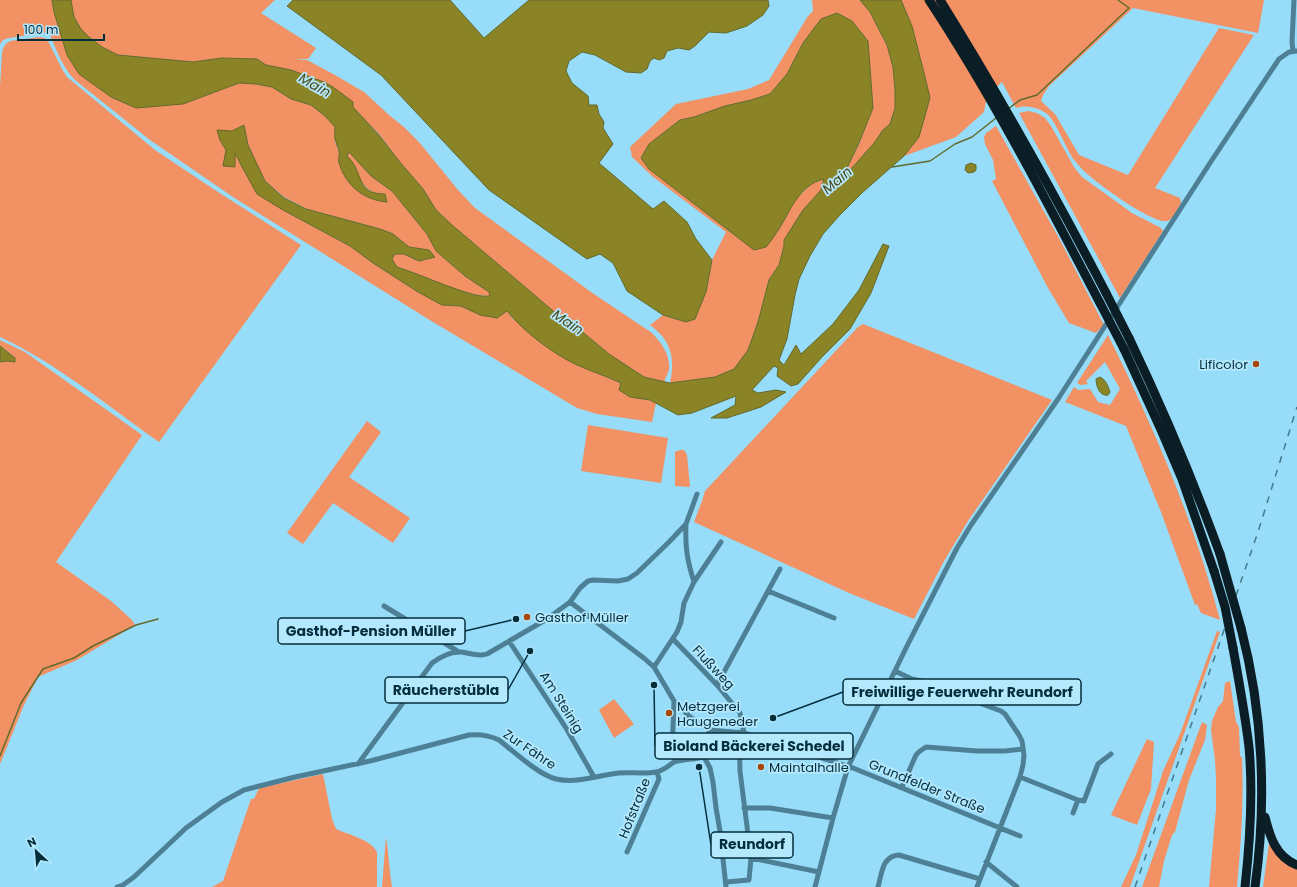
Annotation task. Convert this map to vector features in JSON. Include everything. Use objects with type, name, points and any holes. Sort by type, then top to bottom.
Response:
[{"type":"highway","points":[[929,0],[1016,136],[1106,293],[1129,338],[1171,428],[1220,554],[1241,628],[1248,660],[1258,724],[1262,780],[1262,829],[1255,887]]},
{"type":"highway","points":[[940,0],[981,66],[1124,349],[1182,479],[1214,570],[1225,607],[1243,699],[1249,749],[1250,833],[1244,887]]},
{"type":"highway","points":[[1261,799],[1268,828],[1274,844],[1287,860],[1297,865]]},
{"type":"street","points":[[815,887],[848,767],[943,574],[971,525],[1058,399],[1278,59],[1293,52],[1294,0]]},
{"type":"street","points":[[694,582],[687,560],[685,540],[686,524],[697,494]]},
{"type":"street","points":[[358,764],[432,663],[444,656],[460,652],[482,655],[509,641],[547,619],[570,602],[580,588],[588,581],[618,582],[628,579],[637,573],[686,524]]},
{"type":"street","points":[[654,667],[673,639],[681,622],[684,603],[694,582],[721,542]]},
{"type":"street","points":[[717,685],[780,569]]},
{"type":"street","points":[[768,591],[834,618]]},
{"type":"street","points":[[570,602],[654,667],[674,701],[689,716],[709,730],[704,757],[710,768],[713,782],[726,884]]},
{"type":"street","points":[[384,606],[460,652]]},
{"type":"street","name":"Flußweg","points":[[673,639],[717,685],[740,713],[740,771],[751,858],[749,880],[726,884]]},
{"type":"street","name":"Am Steinig","points":[[509,641],[566,728],[594,777]]},
{"type":"street","points":[[895,671],[912,679],[945,686],[971,700],[1001,711],[1008,718],[1019,735],[1024,755],[1020,776],[976,887]]},
{"type":"street","points":[[674,701],[672,754],[675,762]]},
{"type":"street","name":"Grundfelder Straße","points":[[709,730],[741,732],[848,767],[1020,836]]},
{"type":"street","name":"Zur Fähre","points":[[117,887],[123,885],[134,877],[186,828],[222,802],[244,790],[288,778],[358,764],[469,735],[480,734],[491,736],[499,740],[530,764],[555,779],[582,780],[619,773],[657,772],[675,762],[704,757]]},
{"type":"street","points":[[902,788],[916,755],[920,750],[926,747],[976,751],[1005,751],[1023,749]]},
{"type":"street","points":[[1020,776],[1078,800],[1084,801],[1098,764],[1111,754]]},
{"type":"street","name":"Hofstraße","points":[[627,852],[659,779],[657,772]]},
{"type":"street","points":[[1073,813],[1078,800]]},
{"type":"street","points":[[744,808],[770,808],[833,818]]},
{"type":"street","points":[[878,887],[887,859],[891,856],[899,855],[980,879]]},
{"type":"street","points":[[751,858],[819,872]]},
{"type":"street","points":[[986,862],[1017,887]]},
{"type":"shaded area","points":[[0,0],[52,0],[54,12],[67,55],[230,86],[239,83],[248,83],[272,87],[291,99],[311,105],[336,127],[335,142],[339,151],[339,162],[354,188],[378,194],[371,191],[362,183],[347,156],[348,153],[350,153],[371,176],[392,191],[427,234],[436,251],[465,276],[490,292],[490,296],[467,293],[443,285],[397,267],[392,259],[395,254],[404,254],[419,261],[435,257],[429,250],[409,247],[393,234],[307,209],[284,197],[265,181],[248,145],[244,125],[220,140],[226,150],[224,165],[235,152],[241,165],[283,210],[350,246],[418,292],[442,304],[461,306],[480,315],[507,311],[513,319],[574,363],[621,383],[619,390],[630,397],[650,400],[656,403],[652,422],[597,414],[577,408],[428,319],[233,197],[150,140],[75,80],[63,64],[49,32],[9,38],[3,40],[0,44]]},
{"type":"shaded area","points":[[71,0],[275,0],[261,13],[316,48],[308,59],[294,59],[307,60],[364,92],[419,142],[458,190],[475,208],[591,292],[652,333],[662,345],[667,355],[669,370],[664,382],[644,377],[609,354],[574,325],[565,321],[452,225],[436,210],[423,189],[399,161],[380,135],[333,87],[324,82],[291,70],[266,65],[257,59],[222,58],[193,62],[118,55],[102,47],[81,29],[74,17]]},
{"type":"shaded area","points":[[812,0],[860,0],[870,12],[887,45],[893,67],[895,108],[890,124],[883,130],[874,143],[852,168],[846,170],[859,144],[873,108],[868,41],[852,21],[837,13],[821,19],[803,43],[787,74],[770,94],[680,120],[649,144],[641,158],[649,169],[779,229],[795,200],[812,183],[824,179],[821,190],[803,210],[784,240],[779,265],[769,280],[758,322],[748,350],[734,369],[715,377],[670,383],[672,358],[670,351],[663,337],[650,325],[663,315],[686,322],[706,292],[712,260],[726,232],[652,176],[632,157],[630,147],[676,104],[748,89],[769,80],[808,16],[813,11]]},
{"type":"shaded area","points":[[901,0],[1264,0],[1258,33],[1133,8],[1049,86],[1043,95],[1041,101],[1055,114],[1079,155],[1128,175],[1219,28],[1254,35],[1155,188],[1180,198],[1181,203],[1177,211],[1167,221],[1159,220],[1136,209],[1088,175],[1074,160],[1050,117],[1043,111],[1035,108],[1016,108],[1002,82],[987,96],[984,112],[956,137],[904,156],[919,137],[912,26]]},
{"type":"shaded area","points":[[39,37],[45,38],[48,41],[67,77],[155,150],[301,245],[159,442],[61,372],[41,359],[0,337],[0,87],[2,53],[4,46],[10,41]]},
{"type":"shaded area","points":[[1028,111],[1037,113],[1045,118],[1074,167],[1082,177],[1132,213],[1161,228],[1163,231],[1120,298],[1019,113]]},
{"type":"shaded area","points":[[996,126],[1060,240],[1104,325],[1096,333],[1069,323],[1048,288],[992,181],[996,179],[993,160],[985,144],[984,137],[986,133]]},
{"type":"shaded area","points":[[863,324],[1052,400],[968,521],[943,563],[914,619],[849,593],[694,522],[705,491],[858,327]]},
{"type":"shaded area","points":[[1108,335],[1157,439],[1171,474],[1198,546],[1220,620],[1201,613],[1197,604],[1195,605],[1161,512],[1126,426],[1065,402],[1074,387],[1078,390],[1090,389],[1098,402],[1110,405],[1120,389],[1105,362],[1086,381],[1088,384],[1081,385],[1077,383]]},
{"type":"shaded area","points":[[0,340],[25,352],[142,435],[56,562],[111,601],[132,620],[135,625],[77,660],[38,677],[24,705],[0,764],[0,362],[14,362],[12,355],[0,346]]},
{"type":"shaded area","points":[[367,421],[381,432],[349,477],[410,518],[393,543],[333,503],[303,544],[287,533]]},
{"type":"shaded area","points":[[588,425],[668,438],[661,483],[581,471]]},
{"type":"shaded area","points":[[684,450],[687,455],[690,487],[675,486],[675,452]]},
{"type":"shaded area","points":[[1217,631],[1220,632],[1130,887],[1121,887],[1136,855],[1163,771],[1180,734]]},
{"type":"shaded area","points":[[1230,681],[1236,722],[1239,727],[1240,756],[1242,757],[1242,822],[1237,887],[1209,887],[1216,809],[1215,760],[1211,730],[1212,721],[1218,707],[1223,701],[1225,683]]},
{"type":"shaded area","points":[[614,699],[634,724],[614,738],[599,710]]},
{"type":"shaded area","points":[[1202,722],[1207,725],[1205,740],[1189,780],[1175,832],[1172,835],[1164,861],[1159,887],[1142,887]]},
{"type":"shaded area","points":[[1147,739],[1154,742],[1151,789],[1137,825],[1111,815]]},
{"type":"shaded area","points":[[323,774],[332,819],[336,829],[359,838],[369,844],[377,852],[377,887],[212,887],[223,881],[251,799],[254,799],[259,788]]},
{"type":"shaded area","points":[[386,837],[390,875],[392,887],[382,887]]},
{"type":"shaded area","points":[[1269,843],[1274,852],[1297,868],[1297,887],[1263,887]]},
{"type":"water","name":"Main","points":[[52,0],[71,0],[74,17],[81,29],[102,47],[118,55],[193,62],[222,58],[257,59],[266,65],[291,70],[324,82],[333,87],[353,102],[353,107],[379,135],[423,189],[436,210],[452,225],[565,321],[574,325],[609,354],[644,377],[670,383],[715,377],[734,369],[748,350],[758,322],[769,280],[779,265],[784,240],[803,210],[821,190],[824,179],[815,182],[802,192],[766,247],[754,250],[649,169],[641,158],[649,144],[680,120],[770,94],[787,74],[803,43],[821,19],[837,13],[852,21],[868,41],[873,108],[846,170],[852,168],[874,143],[883,130],[890,124],[895,108],[893,67],[887,45],[870,12],[860,0],[901,0],[912,26],[930,98],[919,137],[904,156],[863,192],[839,216],[823,234],[810,256],[799,279],[787,339],[779,360],[784,365],[796,345],[801,354],[833,324],[859,290],[883,244],[889,246],[871,293],[850,329],[798,384],[791,386],[777,376],[778,368],[774,366],[752,390],[758,393],[776,390],[786,392],[761,407],[727,418],[711,418],[735,405],[736,396],[692,413],[678,415],[650,400],[630,397],[619,390],[621,383],[575,364],[557,354],[529,334],[507,311],[497,318],[480,315],[461,306],[442,305],[418,292],[350,246],[283,210],[257,194],[235,153],[235,167],[223,166],[226,150],[220,140],[217,130],[232,131],[244,125],[248,145],[265,181],[284,198],[306,209],[380,229],[393,234],[409,247],[429,250],[435,257],[419,261],[404,254],[395,254],[392,259],[397,267],[462,291],[479,296],[490,296],[489,292],[465,276],[436,251],[427,234],[392,191],[371,176],[350,153],[348,153],[347,156],[353,163],[363,185],[371,192],[385,194],[387,202],[379,201],[364,195],[351,185],[346,179],[339,163],[339,150],[336,144],[335,127],[325,116],[311,105],[291,99],[272,87],[239,83],[183,104],[136,108],[111,97],[79,74],[67,55],[54,12]]},
{"type":"water","points":[[293,0],[450,0],[484,38],[529,0],[768,0],[769,6],[763,15],[747,26],[726,33],[709,32],[689,50],[678,48],[667,51],[664,58],[659,60],[654,58],[650,61],[647,69],[641,73],[626,72],[595,55],[582,52],[569,61],[566,71],[572,83],[588,96],[589,105],[597,105],[599,114],[604,122],[603,128],[613,144],[599,163],[653,209],[664,201],[687,222],[696,239],[712,260],[706,292],[695,319],[686,322],[663,315],[627,291],[613,263],[600,254],[587,259],[489,190],[381,75],[287,6]]},
{"type":"water","points":[[971,163],[976,165],[976,170],[968,173],[965,170],[966,165]]},
{"type":"water","points":[[0,346],[15,358],[15,362],[0,362]]},
{"type":"water","points":[[1100,377],[1108,385],[1110,392],[1108,395],[1101,393],[1098,388],[1096,379]]},
{"type":"waterway","points":[[1008,109],[1020,100],[1037,95],[1129,8],[1118,0]]},
{"type":"waterway","points":[[892,167],[930,161],[955,144],[972,137],[996,118]]},
{"type":"waterway","points":[[0,756],[21,703],[43,669],[74,658],[93,646],[136,625],[158,619]]},
{"type":"railway","points":[[1135,887],[1258,532],[1297,407]]},
{"type":"place","name":"Lificolor","points":[[1256,364]]},
{"type":"place","name":"Gasthof Müller","points":[[527,617]]},
{"type":"place","name":"Gasthof-Pension Müller","points":[[516,619]]},
{"type":"place","name":"Räucherstübla","points":[[530,651]]},
{"type":"place","name":"Bioland Bäckerei Schedel","points":[[654,685]]},
{"type":"place","name":"Metzgerei Haugeneder","points":[[669,713]]},
{"type":"place","name":"Freiwillige Feuerwehr Reundorf","points":[[773,718]]},
{"type":"place","name":"Reundorf","points":[[699,767]]},
{"type":"place","name":"Maintalhalle","points":[[761,767]]}]
